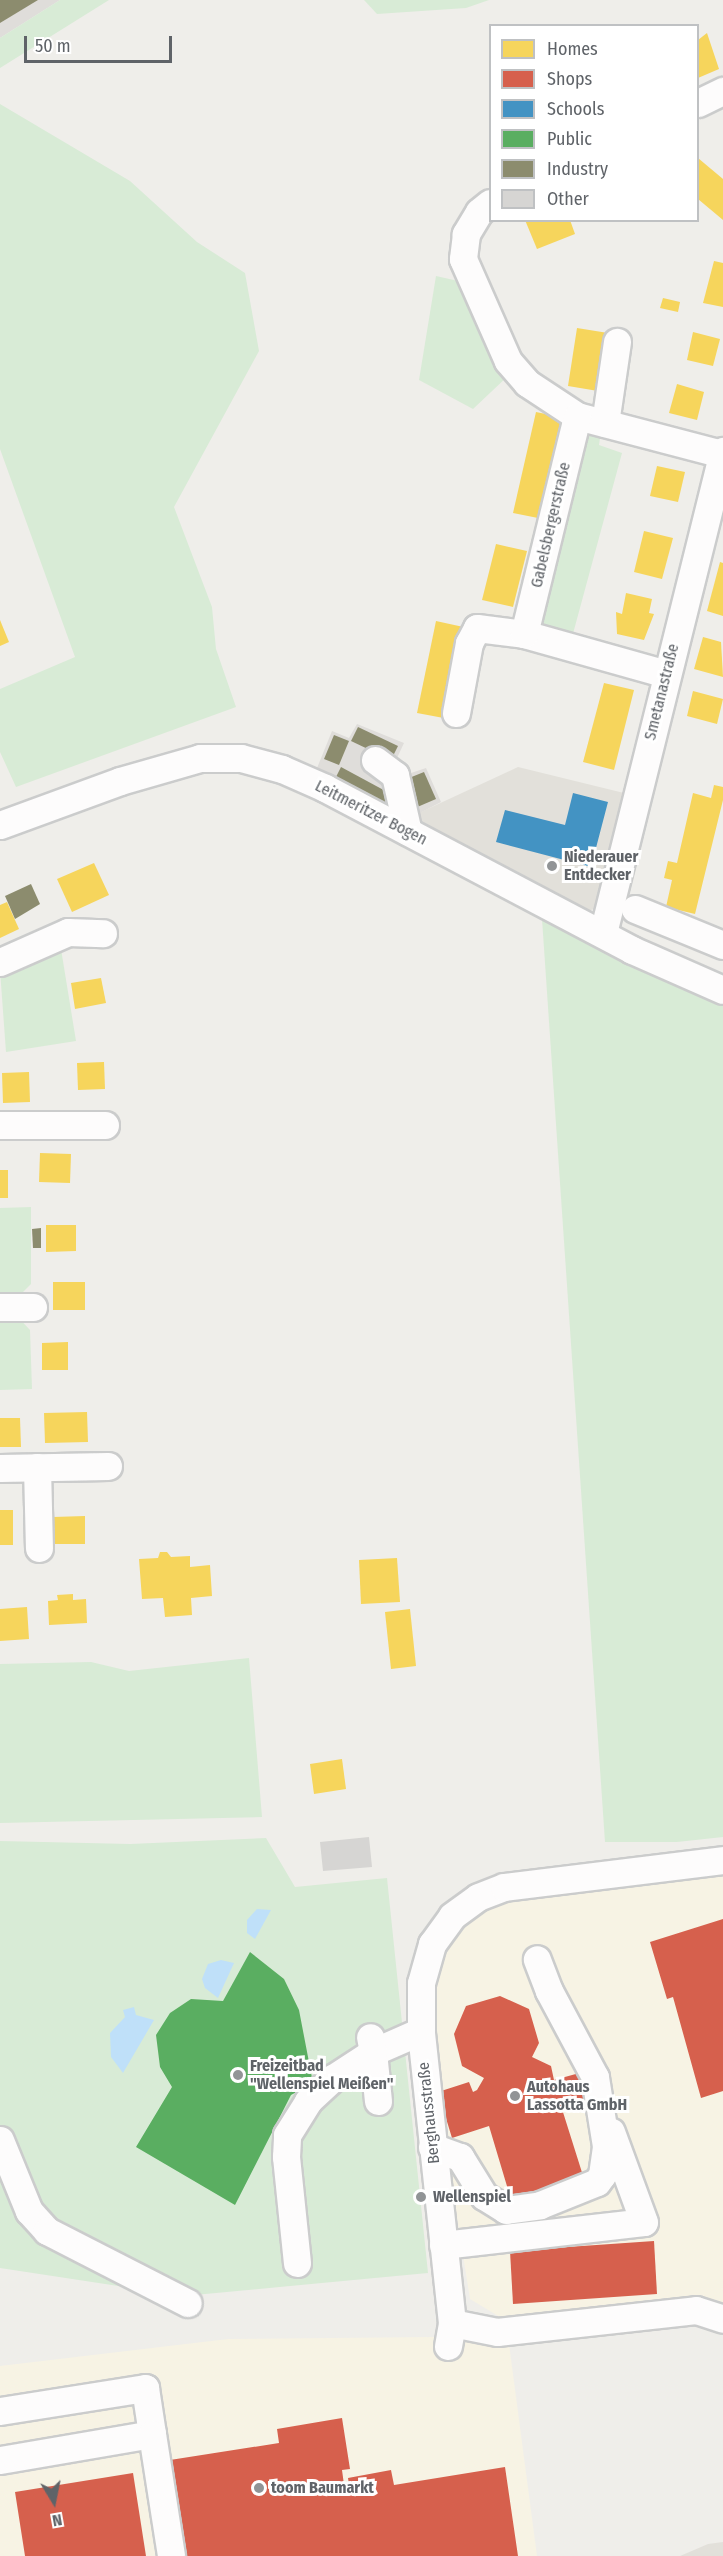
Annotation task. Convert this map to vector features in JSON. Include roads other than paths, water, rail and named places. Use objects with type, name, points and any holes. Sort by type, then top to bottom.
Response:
[{"type":"street","points":[[699,103],[723,91]]},
{"type":"street","points":[[489,204],[479,212],[466,234],[463,260],[508,361],[550,402],[577,416],[723,453]]},
{"type":"street","points":[[605,423],[617,342]]},
{"type":"street","name":"Gabelsbergerstraße","points":[[524,634],[577,416]]},
{"type":"street","name":"Smetanastraße","points":[[603,933],[723,453]]},
{"type":"street","points":[[456,713],[469,643],[477,628],[524,634],[666,674]]},
{"type":"street","name":"Leitmeritzer Bogen","points":[[2,819],[120,781],[222,755],[282,769],[603,933],[723,990]]},
{"type":"street","points":[[375,760],[395,775],[408,832]]},
{"type":"street","points":[[634,909],[723,945]]},
{"type":"street","points":[[0,962],[68,933],[103,933]]},
{"type":"street","points":[[0,1125],[105,1125]]},
{"type":"street","points":[[0,1307],[33,1307]]},
{"type":"street","points":[[0,1468],[108,1466]]},
{"type":"street","points":[[38,1467],[39,1548]]},
{"type":"street","name":"Berghausstraße","points":[[723,1860],[548,1878],[504,1887],[478,1897],[452,1916],[432,1944],[421,1983],[421,2031],[450,2335],[481,2339],[517,2331],[687,2310],[723,2319]]},
{"type":"street","points":[[432,2147],[460,2157],[484,2196],[506,2210],[540,2205],[597,2182],[606,2163],[603,2117],[595,2077],[549,1991],[537,1959]]},
{"type":"street","points":[[297,2263],[286,2157],[287,2135],[308,2101],[372,2045],[421,2031]]},
{"type":"street","points":[[372,2045],[378,2101]]},
{"type":"street","points":[[443,2245],[644,2222],[620,2148],[603,2117]]},
{"type":"street","points":[[0,2140],[29,2211],[47,2231],[188,2303]]},
{"type":"street","points":[[0,2411],[145,2388],[171,2556]]},
{"type":"street","points":[[0,2460],[152,2434]]},
{"type":"water","points":[[257,1909],[271,1910],[255,1939],[247,1933],[247,1920]]},
{"type":"water","points":[[221,1960],[234,1963],[218,1998],[205,1988],[202,1979],[208,1964]]},
{"type":"water","points":[[134,2007],[136,2015],[154,2020],[123,2073],[111,2057],[110,2033],[125,2017],[123,2010]]},
{"type":"place","name":"Niederauer Entdecker","points":[[552,866]]},
{"type":"place","name":"Freizeitbad \"Wellenspiel Meißen\"","points":[[238,2075]]},
{"type":"place","name":"Autohaus Lassotta GmbH","points":[[515,2096]]},
{"type":"place","name":"Wellenspiel","points":[[421,2197]]},
{"type":"place","name":"toom Baumarkt","points":[[259,2488]]}]
